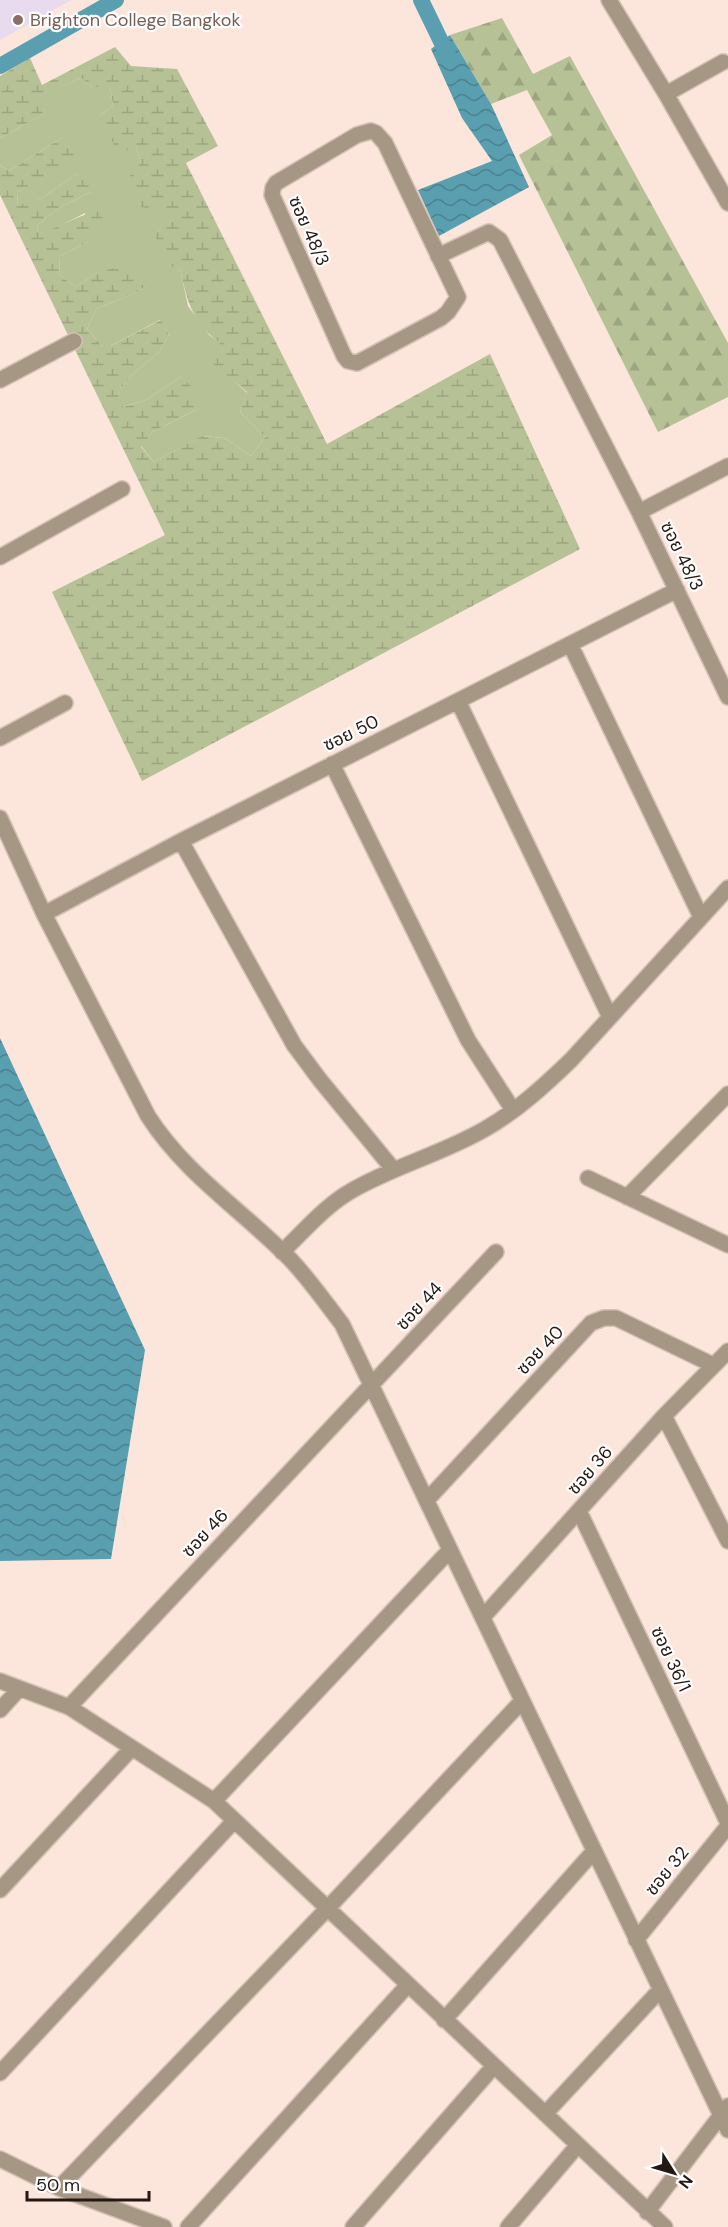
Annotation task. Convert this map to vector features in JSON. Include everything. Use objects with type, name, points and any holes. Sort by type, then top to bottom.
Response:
[{"type":"street","points":[[609,0],[727,198]]},
{"type":"street","points":[[666,94],[723,62]]},
{"type":"street","name":"ซอย 48/3","points":[[370,131],[376,133],[385,143],[438,256],[458,297],[448,312],[357,363],[352,363],[344,356],[272,195],[273,188],[276,183],[357,135],[370,131]]},
{"type":"street","name":"ซอย 48/3","points":[[438,256],[489,232],[500,240],[639,512],[728,697]]},
{"type":"street","points":[[0,380],[74,341]]},
{"type":"street","points":[[639,512],[728,466]]},
{"type":"street","points":[[0,557],[122,489]]},
{"type":"street","name":"ซอย 50","points":[[44,914],[181,841],[677,590]]},
{"type":"street","points":[[570,644],[701,917]]},
{"type":"street","points":[[458,702],[610,1017]]},
{"type":"street","points":[[0,738],[65,703]]},
{"type":"street","points":[[332,764],[468,1040],[513,1110]]},
{"type":"street","points":[[0,818],[44,914],[148,1116],[162,1138],[183,1162],[291,1260],[342,1324],[660,1990],[724,2111],[728,2130]]},
{"type":"street","points":[[181,841],[294,1045],[393,1169]]},
{"type":"street","points":[[282,1252],[331,1205],[350,1191],[393,1169],[476,1133],[513,1110],[543,1086],[571,1060],[728,888]]},
{"type":"street","points":[[627,1197],[728,1094]]},
{"type":"street","points":[[588,1178],[728,1245]]},
{"type":"street","name":"ซอย 44","points":[[370,1386],[496,1252]]},
{"type":"street","name":"ซอย 40","points":[[427,1500],[591,1323],[604,1318],[616,1318],[713,1365]]},
{"type":"street","name":"ซอย 36","points":[[483,1617],[664,1416],[728,1352]]},
{"type":"street","name":"ซอย 46","points":[[69,1707],[370,1386]]},
{"type":"street","points":[[664,1416],[726,1533]]},
{"type":"street","name":"ซอย 36/1","points":[[579,1511],[728,1825]]},
{"type":"street","points":[[214,1802],[450,1550]]},
{"type":"street","points":[[0,1681],[69,1707],[214,1802],[665,2227]]},
{"type":"street","points":[[0,1710],[19,1689]]},
{"type":"street","points":[[59,2188],[326,1910],[522,1701]]},
{"type":"street","points":[[0,1890],[132,1748]]},
{"type":"street","points":[[0,2073],[234,1821]]},
{"type":"street","name":"ซอย 32","points":[[636,1940],[728,1825]]},
{"type":"street","points":[[444,2020],[594,1851]]},
{"type":"street","points":[[188,2227],[407,1986]]},
{"type":"street","points":[[545,2114],[660,1990]]},
{"type":"street","points":[[353,2227],[494,2066]]},
{"type":"street","points":[[647,2212],[724,2111]]},
{"type":"street","points":[[508,2227],[578,2145]]},
{"type":"street","points":[[0,2159],[59,2188],[164,2227]]},
{"type":"shaded area","name":"Brighton College Bangkok","points":[[0,0],[71,0],[0,40]]},
{"type":"green space","points":[[502,18],[533,74],[570,56],[728,343],[728,397],[658,432],[519,155],[552,135],[527,90],[491,104],[450,35]]},
{"type":"green space","points":[[115,47],[131,66],[177,69],[218,146],[186,163],[327,444],[490,354],[580,549],[142,781],[52,592],[165,535],[0,195],[0,165],[9,171],[63,137],[78,146],[74,159],[18,192],[17,206],[44,197],[76,174],[92,182],[90,192],[61,207],[37,225],[38,233],[100,211],[104,223],[89,241],[60,256],[59,274],[75,287],[98,272],[128,265],[145,287],[96,309],[87,329],[102,346],[110,346],[161,320],[169,335],[160,351],[132,375],[118,392],[123,407],[146,400],[181,377],[195,390],[196,410],[152,432],[141,447],[154,462],[202,436],[224,438],[251,456],[265,437],[240,412],[247,392],[212,363],[220,343],[203,327],[192,310],[180,269],[166,264],[155,235],[172,213],[141,207],[128,178],[141,163],[136,147],[118,153],[100,116],[113,105],[110,87],[92,87],[81,78],[51,91],[42,115],[0,138],[0,76],[30,58],[42,85]]},
{"type":"green space","points":[[81,78],[92,87],[110,87],[113,105],[100,116],[136,147],[141,163],[173,213],[155,235],[180,269],[188,306],[209,335],[220,343],[233,380],[247,393],[240,412],[265,437],[251,456],[224,438],[203,436],[154,462],[141,446],[152,432],[196,410],[181,377],[146,400],[122,407],[118,392],[132,375],[160,351],[169,335],[160,320],[110,346],[102,346],[87,329],[96,309],[145,287],[98,272],[75,287],[59,274],[60,256],[89,241],[85,213],[56,228],[38,234],[37,225],[61,207],[90,192],[76,174],[44,197],[17,207],[18,192],[44,176],[63,137],[9,171],[0,165],[0,138],[42,115],[50,91]]},
{"type":"water","points":[[450,35],[491,104],[529,187],[439,236],[418,190],[492,161],[462,118],[431,49]]},
{"type":"water","points":[[0,1038],[145,1350],[111,1559],[0,1561]]},
{"type":"waterway","points":[[0,66],[116,0]]},
{"type":"waterway","points":[[421,0],[450,60]]},
{"type":"place","name":"Brighton College Bangkok","points":[[18,20]]}]
